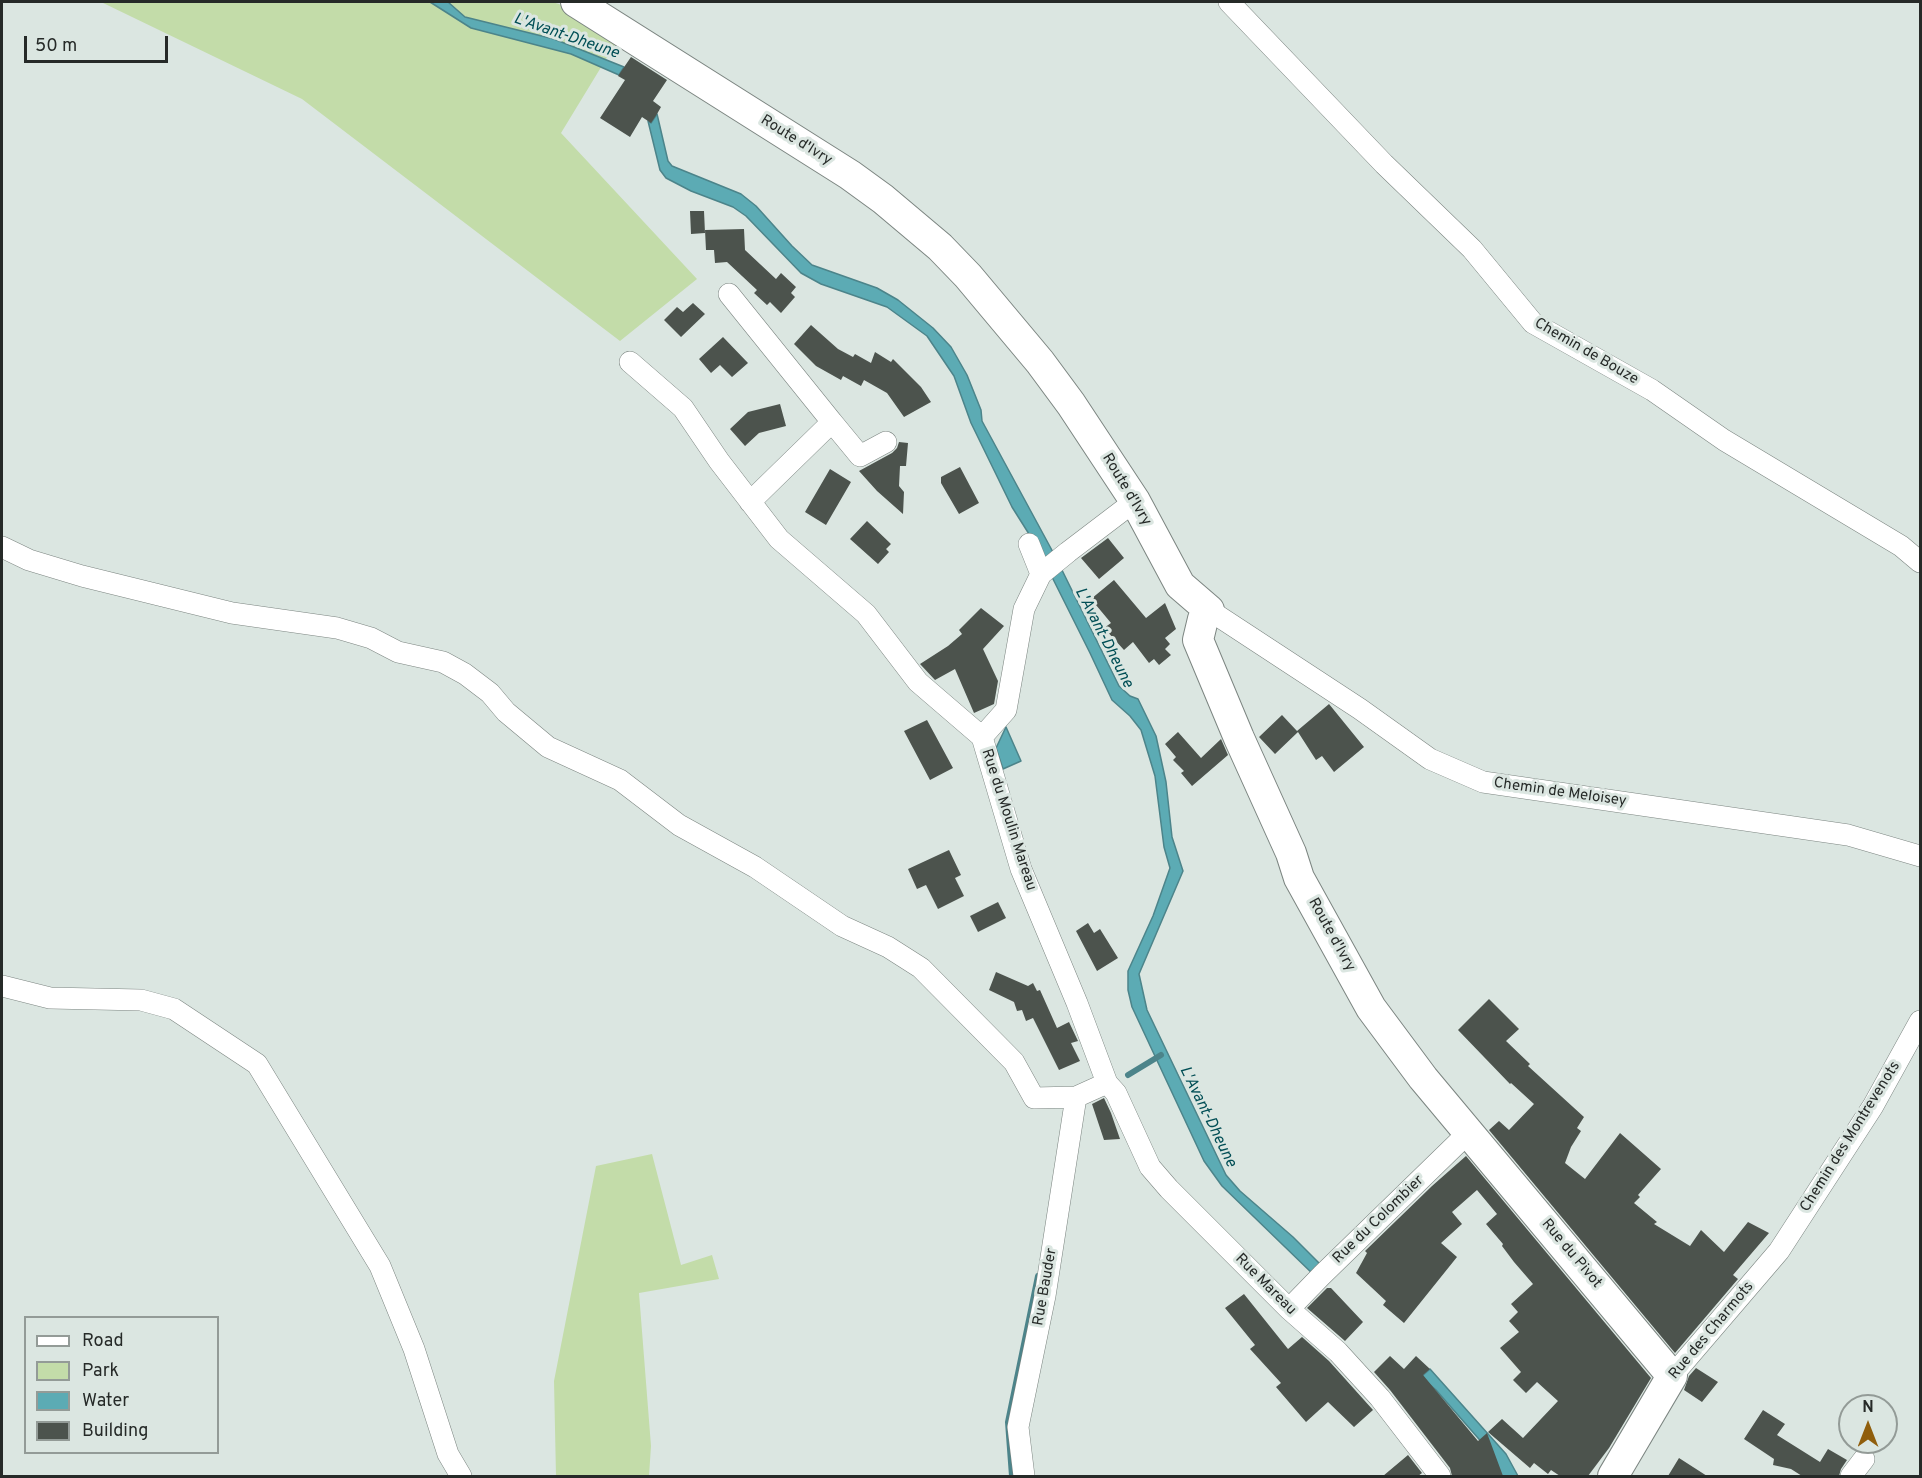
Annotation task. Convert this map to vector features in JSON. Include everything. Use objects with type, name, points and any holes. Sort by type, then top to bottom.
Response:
[{"type":"main road","name":"Route d'Ivry","points":[[576,2],[850,175],[883,199],[940,247],[968,276],[1040,362],[1071,404],[1135,501],[1180,585],[1209,610],[1203,619],[1198,639],[1239,738],[1291,853],[1299,878],[1371,1008],[1423,1078],[1469,1132]]},
{"type":"main road","name":"Rue du Pivot","points":[[1469,1132],[1672,1376]]},
{"type":"main road","name":"Rue des Charmots","points":[[1613,1476],[1672,1376]]},
{"type":"street","name":"Chemin de Bouze","points":[[1229,2],[1384,164],[1472,249],[1533,323],[1652,390],[1724,440],[1900,546],[1920,562]]},
{"type":"street","points":[[729,294],[860,456],[886,442]]},
{"type":"street","name":"Rue du Moulin Mareau","points":[[630,362],[683,408],[718,461],[780,539],[866,614],[918,682],[982,737],[1021,869],[1070,984],[1107,1083]]},
{"type":"street","points":[[750,502],[832,422]]},
{"type":"street","points":[[982,737],[1006,710],[1024,609],[1048,568],[1135,501]]},
{"type":"street","points":[[1029,544],[1048,568]]},
{"type":"street","points":[[2,547],[29,560],[82,576],[232,613],[337,628],[371,638],[398,652],[443,663],[465,674],[490,693],[506,712],[548,747],[620,780],[679,825],[755,867],[842,926],[888,947],[921,968],[1014,1062],[1034,1098],[1076,1097],[1107,1083]]},
{"type":"street","name":"Chemin de Meloisey","points":[[1209,610],[1360,709],[1430,759],[1483,782],[1848,835],[1920,856]]},
{"type":"street","points":[[2,986],[50,998],[141,1000],[174,1009],[256,1064],[380,1266],[414,1348],[448,1454],[461,1476]]},
{"type":"street","name":"Chemin des Montrevenots","points":[[1779,1251],[1873,1106],[1920,1021]]},
{"type":"street","name":"Rue Mareau","points":[[1107,1083],[1116,1093],[1150,1167],[1169,1189],[1289,1309],[1338,1352],[1380,1398],[1440,1476]]},
{"type":"street","name":"Rue Bauder","points":[[1024,1476],[1018,1427],[1045,1296],[1076,1097]]},
{"type":"street","name":"Rue du Colombier","points":[[1289,1309],[1469,1132]]},
{"type":"street","name":"Rue des Charmots","points":[[1672,1376],[1779,1251]]},
{"type":"street","points":[[1851,1476],[1864,1459]]},
{"type":"green space","points":[[101,2],[552,2],[559,4],[617,41],[561,133],[697,279],[620,341],[302,99]]},
{"type":"green space","points":[[652,1154],[681,1265],[712,1255],[719,1279],[639,1293],[651,1446],[649,1476],[556,1476],[554,1381],[596,1166]]},
{"type":"water","points":[[430,2],[448,2],[465,17],[554,39],[624,67],[619,75],[571,54],[471,28]]},
{"type":"water","points":[[657,114],[668,161],[672,166],[741,194],[756,206],[812,265],[877,288],[898,300],[933,328],[951,347],[967,375],[981,410],[982,421],[1054,554],[1043,562],[1012,507],[971,423],[954,376],[927,336],[887,307],[821,284],[801,273],[746,216],[733,207],[691,191],[666,178],[660,170],[648,121],[651,123]]},
{"type":"water","points":[[1059,564],[1119,686],[1130,696],[1138,699],[1156,736],[1166,782],[1172,837],[1183,871],[1139,974],[1147,1010],[1226,1175],[1240,1191],[1293,1237],[1324,1268],[1316,1277],[1222,1186],[1204,1161],[1132,1007],[1128,990],[1128,971],[1153,916],[1170,868],[1164,847],[1155,776],[1141,730],[1130,716],[1112,700],[1051,575]]},
{"type":"water","points":[[1006,727],[1021,761],[1003,769],[996,748]]},
{"type":"water","points":[[1430,1369],[1506,1454],[1518,1476],[1502,1476],[1492,1454],[1436,1390],[1421,1377]]},
{"type":"building","points":[[631,57],[667,80],[653,101],[661,107],[657,114],[651,123],[642,117],[630,137],[600,118],[625,80],[618,76]]},
{"type":"building","points":[[690,211],[704,211],[705,233],[691,234]]},
{"type":"building","points":[[744,229],[745,250],[776,279],[781,273],[796,287],[791,293],[795,297],[781,313],[770,302],[767,305],[754,293],[757,290],[727,262],[715,263],[714,250],[706,250],[705,230]]},
{"type":"building","points":[[693,303],[705,314],[681,337],[664,320],[677,307],[683,312]]},
{"type":"building","points":[[811,325],[838,349],[853,357],[855,354],[871,363],[875,352],[891,362],[893,359],[921,387],[931,402],[904,417],[887,393],[864,380],[861,386],[843,376],[841,380],[816,366],[794,344]]},
{"type":"building","points":[[723,337],[748,363],[732,377],[720,365],[711,373],[699,359]]},
{"type":"building","points":[[780,404],[786,426],[759,433],[745,446],[730,429],[748,412]]},
{"type":"building","points":[[899,442],[908,443],[906,466],[900,466],[899,486],[904,492],[903,514],[859,471],[892,453]]},
{"type":"building","points":[[960,467],[979,503],[959,514],[941,483],[941,477]]},
{"type":"building","points":[[830,469],[851,482],[826,525],[805,512]]},
{"type":"building","points":[[867,521],[891,544],[886,549],[889,552],[878,564],[850,539]]},
{"type":"building","points":[[1108,538],[1124,558],[1099,579],[1081,558]]},
{"type":"building","points":[[1114,580],[1146,618],[1165,603],[1176,629],[1165,638],[1170,644],[1165,649],[1171,655],[1159,665],[1154,659],[1149,663],[1133,642],[1124,650],[1104,628],[1111,623],[1091,599]]},
{"type":"building","points":[[981,608],[1004,626],[983,649],[998,681],[994,704],[974,713],[955,669],[935,680],[920,664],[962,634],[959,630]]},
{"type":"building","points":[[1329,704],[1364,747],[1334,772],[1322,756],[1316,760],[1298,732],[1275,754],[1259,737],[1282,715],[1297,731]]},
{"type":"building","points":[[927,720],[953,768],[930,780],[904,731]]},
{"type":"building","points":[[1178,732],[1201,758],[1221,739],[1228,755],[1192,786],[1181,773],[1184,771],[1173,760],[1176,757],[1165,744]]},
{"type":"building","points":[[949,850],[961,875],[955,878],[964,896],[938,909],[926,885],[917,889],[908,869]]},
{"type":"building","points":[[998,902],[1006,918],[978,932],[970,916]]},
{"type":"building","points":[[1088,923],[1094,933],[1100,929],[1118,958],[1097,971],[1076,931]]},
{"type":"building","points":[[996,972],[1028,986],[1033,983],[1037,991],[1040,990],[1057,1028],[1069,1022],[1078,1041],[1071,1043],[1080,1061],[1059,1070],[1033,1018],[1026,1021],[1022,1010],[1017,1011],[1014,1002],[989,990]]},
{"type":"building","points":[[1489,999],[1519,1029],[1506,1041],[1530,1064],[1528,1066],[1584,1117],[1577,1128],[1581,1131],[1565,1163],[1585,1179],[1620,1133],[1661,1169],[1638,1195],[1640,1197],[1634,1203],[1657,1222],[1654,1224],[1690,1246],[1701,1230],[1724,1252],[1748,1222],[1769,1233],[1733,1275],[1738,1279],[1675,1353],[1489,1130],[1499,1121],[1509,1130],[1534,1104],[1510,1084],[1458,1030]]},
{"type":"building","points":[[1104,1098],[1120,1139],[1104,1140],[1092,1104]]},
{"type":"building","points":[[1466,1156],[1651,1378],[1609,1448],[1588,1476],[1560,1476],[1551,1470],[1548,1474],[1534,1463],[1530,1468],[1488,1432],[1502,1419],[1523,1438],[1558,1401],[1537,1382],[1526,1393],[1513,1380],[1521,1372],[1500,1348],[1519,1332],[1509,1321],[1518,1312],[1511,1304],[1533,1284],[1486,1224],[1497,1214],[1477,1190],[1452,1212],[1462,1224],[1441,1243],[1457,1257],[1404,1323],[1383,1305],[1386,1301],[1356,1273],[1367,1253],[1365,1251]]},
{"type":"building","points":[[1327,1288],[1331,1288],[1363,1322],[1345,1341],[1307,1308]]},
{"type":"building","points":[[1244,1294],[1288,1349],[1302,1337],[1329,1361],[1373,1410],[1354,1427],[1328,1402],[1306,1422],[1276,1387],[1281,1383],[1250,1349],[1255,1345],[1225,1308]]},
{"type":"building","points":[[1390,1356],[1404,1369],[1416,1356],[1430,1369],[1423,1375],[1478,1441],[1487,1433],[1503,1476],[1452,1476],[1450,1468],[1374,1372]]},
{"type":"building","points":[[1696,1368],[1718,1382],[1702,1402],[1684,1390],[1689,1376]]},
{"type":"building","points":[[1763,1410],[1785,1424],[1777,1435],[1820,1462],[1828,1449],[1847,1460],[1839,1476],[1802,1476],[1791,1469],[1773,1465],[1774,1459],[1744,1439]]},
{"type":"building","points":[[1408,1455],[1422,1473],[1418,1476],[1383,1476]]},
{"type":"building","points":[[1679,1458],[1707,1476],[1668,1476]]},
{"type":"waterway","points":[[1128,1075],[1161,1055]]},
{"type":"waterway","points":[[1012,1476],[1008,1422],[1038,1276]]},
{"type":"water label","name":"L'Avant-Dheune","points":[[566,37]]},
{"type":"water label","name":"L'Avant-Dheune","points":[[1103,638]]},
{"type":"water label","name":"L'Avant-Dheune","points":[[1207,1117]]}]
